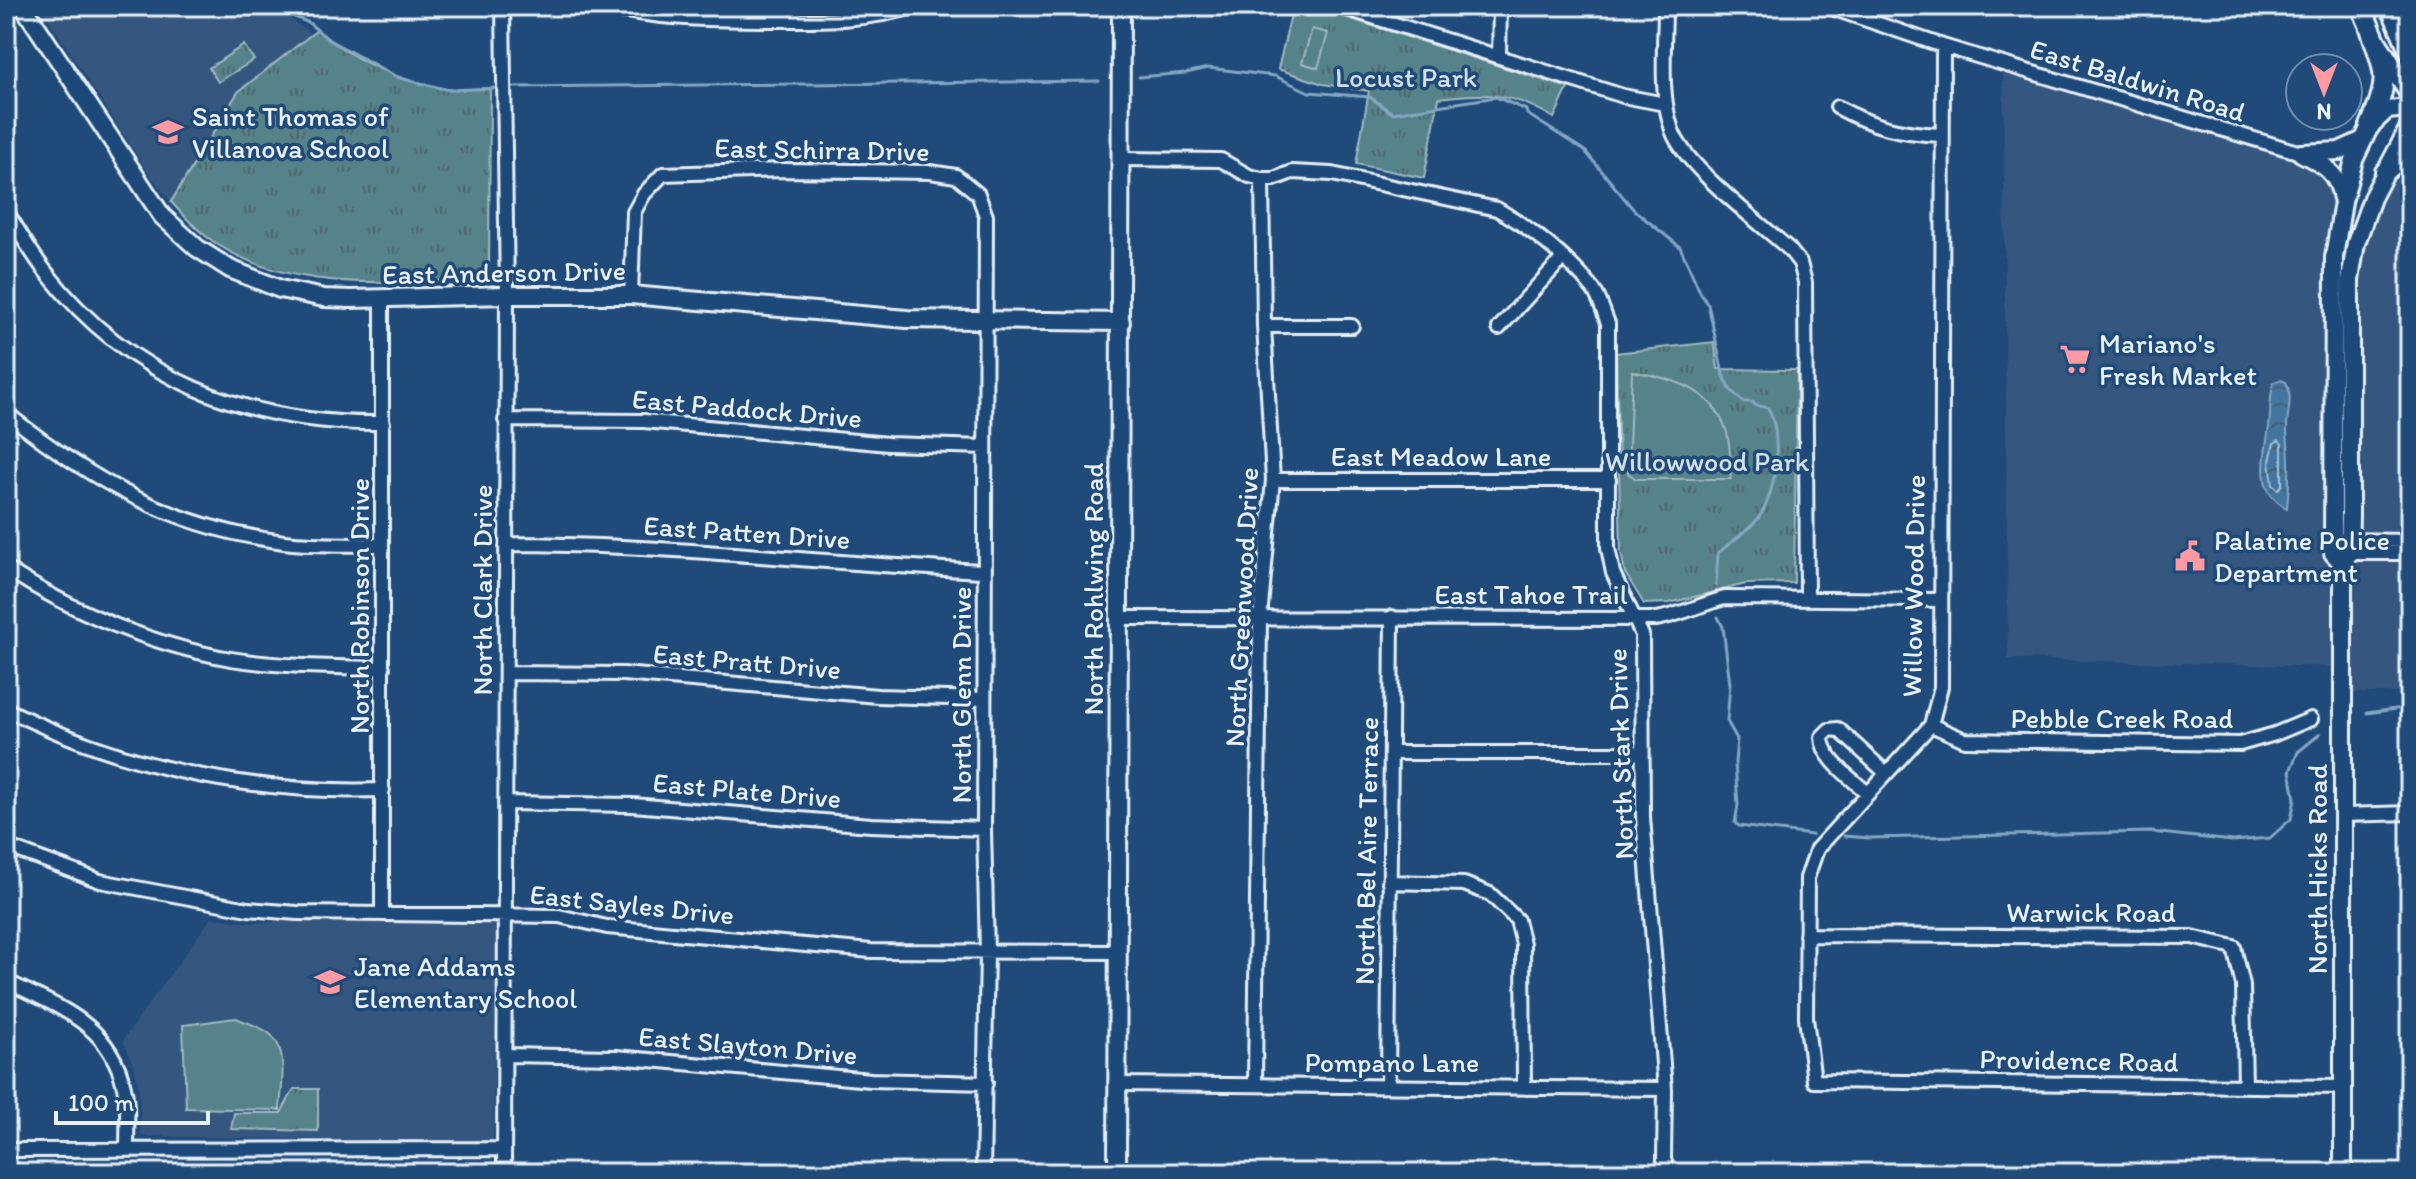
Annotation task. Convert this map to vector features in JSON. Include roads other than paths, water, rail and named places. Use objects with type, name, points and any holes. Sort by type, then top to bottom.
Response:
[{"type":"main road","points":[[2361,6],[2386,78],[2379,107],[2366,133]]},
{"type":"main road","points":[[2390,6],[2410,52]]},
{"type":"main road","points":[[2370,28],[2410,94]]},
{"type":"main road","points":[[2385,172],[2410,150]]},
{"type":"street","name":"East Anderson Drive","points":[[23,6],[162,216],[197,248],[230,269],[280,289],[336,299],[631,295],[907,319],[1121,322]]},
{"type":"street","name":"North Clark Drive","points":[[503,6],[507,295],[504,1173]]},
{"type":"street","points":[[602,6],[633,14],[689,20],[845,21],[885,16],[917,6]]},
{"type":"street","name":"North Rohlwing Road","points":[[1117,1173],[1121,6]]},
{"type":"street","points":[[1338,6],[1623,96],[1665,104]]},
{"type":"street","points":[[1499,56],[1500,6]]},
{"type":"street","points":[[1665,6],[1665,104],[1672,133],[1696,165],[1789,249],[1800,263],[1805,282],[1807,598]]},
{"type":"street","name":"East Baldwin Road","points":[[1826,6],[1943,46],[2301,153]]},
{"type":"street","name":"Willow Wood Drive","points":[[1814,1081],[1806,1018],[1807,878],[1817,849],[1931,725],[1941,687],[1943,46]]},
{"type":"street","points":[[1837,107],[1863,121],[1900,133],[1941,135]]},
{"type":"street","points":[[2301,153],[2339,151],[2366,133],[2387,110],[2410,108]]},
{"type":"street","name":"North Hicks Road","points":[[2341,550],[2350,280],[2356,243],[2372,198],[2410,125]]},
{"type":"street","name":"North Hicks Road","points":[[2343,1173],[2341,550],[2334,257],[2343,202],[2354,160],[2366,133]]},
{"type":"street","points":[[2301,153],[2333,172],[2340,185],[2343,202]]},
{"type":"street","points":[[1121,159],[1221,160],[1249,176],[1262,179]]},
{"type":"street","name":"East Schirra Drive","points":[[631,295],[634,212],[644,194],[663,174],[930,172],[956,176],[978,194],[986,216]]},
{"type":"street","name":"North Stark Drive","points":[[1262,179],[1274,179],[1292,172],[1332,174],[1497,209],[1518,221],[1594,291],[1608,323],[1608,548],[1613,573],[1642,635],[1643,817],[1665,1089],[1664,1159],[1668,1173]]},
{"type":"street","name":"North Greenwood Drive","points":[[1255,1085],[1260,618],[1273,480],[1264,326],[1262,179]]},
{"type":"street","points":[[6,211],[46,272],[87,318],[125,349],[173,380],[232,404],[286,417],[332,423],[383,423]]},
{"type":"street","name":"North Glenn Drive","points":[[983,1173],[987,953],[984,829],[986,216]]},
{"type":"street","points":[[1499,328],[1562,259]]},
{"type":"street","name":"North Robinson Drive","points":[[382,299],[382,914]]},
{"type":"street","points":[[2334,302],[2341,307],[2350,337]]},
{"type":"street","points":[[1264,326],[1352,326]]},
{"type":"street","points":[[6,413],[88,473],[142,501],[186,519],[235,533],[287,542],[382,545]]},
{"type":"street","name":"East Paddock Drive","points":[[505,420],[644,421],[888,444],[985,447]]},
{"type":"street","name":"East Meadow Lane","points":[[1273,480],[1609,480]]},
{"type":"street","points":[[2341,550],[2410,541]]},
{"type":"street","name":"East Patten Drive","points":[[506,544],[597,544],[876,566],[985,571]]},
{"type":"street","points":[[2341,550],[2410,553]]},
{"type":"street","points":[[6,568],[82,611],[201,651],[290,666],[383,668]]},
{"type":"street","name":"East Tahoe Trail","points":[[1119,618],[1634,619],[1669,617],[1725,598],[1940,600]]},
{"type":"street","name":"North Bel Aire Terrace","points":[[1388,1086],[1392,617]]},
{"type":"street","name":"East Pratt Drive","points":[[506,673],[623,674],[878,696],[984,699]]},
{"type":"street","points":[[6,709],[70,738],[192,775],[291,789],[383,790]]},
{"type":"street","name":"Pebble Creek Road","points":[[1931,725],[1965,740],[2240,744],[2311,719]]},
{"type":"street","points":[[1867,793],[1829,756],[1822,746],[1822,737],[1829,730],[1838,729],[1886,773]]},
{"type":"street","points":[[1391,753],[1642,753]]},
{"type":"street","name":"East Plate Drive","points":[[505,803],[633,805],[871,825],[984,829]]},
{"type":"street","points":[[2343,815],[2410,813]]},
{"type":"street","name":"East Sayles Drive","points":[[6,846],[100,881],[206,903],[297,913],[559,916],[607,927],[871,951],[1117,952]]},
{"type":"street","points":[[1389,882],[1464,884],[1490,894],[1517,920],[1523,944],[1524,1087]]},
{"type":"street","name":"Warwick Road","points":[[1806,935],[2192,937],[2234,947],[2243,985],[2245,1086]]},
{"type":"street","points":[[6,981],[82,1019],[109,1050],[124,1085],[127,1149]]},
{"type":"street","name":"East Slayton Drive","points":[[505,1055],[616,1057],[871,1080],[986,1083]]},
{"type":"street","name":"Providence Road","points":[[1814,1081],[2343,1087]]},
{"type":"street","name":"Pompano Lane","points":[[1118,1084],[1665,1089]]},
{"type":"street","points":[[6,1150],[504,1149]]},
{"type":"water","points":[[2274,382],[2286,382],[2289,395],[2287,508],[2270,493],[2264,472],[2271,393]]},
{"type":"waterway","points":[[284,6],[329,40],[399,78],[449,90],[497,88]]},
{"type":"waterway","points":[[1139,77],[1208,68],[1275,76],[1309,92],[1370,97],[1392,113],[1496,97],[1526,110],[1527,114],[1585,151],[1634,210],[1680,247],[1708,304],[1723,374],[1730,389],[1743,402],[1768,408],[1773,419],[1776,466],[1769,497],[1756,521],[1718,553],[1716,586]]},
{"type":"waterway","points":[[513,87],[1099,81]]},
{"type":"waterway","points":[[1718,617],[1723,627],[1730,684],[1727,721],[1737,739],[1738,805],[1735,823],[1812,835]]},
{"type":"waterway","points":[[2367,713],[2410,707]]},
{"type":"waterway","points":[[1844,836],[2151,832],[2233,841],[2270,838],[2291,819],[2295,799],[2290,771],[2298,752],[2320,734]]},
{"type":"place","name":"Saint Thomas of Villanova School","points":[[168,132]]},
{"type":"place","name":"Mariano's Fresh Market","points":[[2075,359]]},
{"type":"place","name":"Palatine Police Department","points":[[2190,556]]},
{"type":"place","name":"Jane Addams Elementary School","points":[[330,982]]},
{"type":"park label","name":"Locust Park","points":[[1406,77]]},
{"type":"park label","name":"Willowwood Park","points":[[1707,461]]}]
